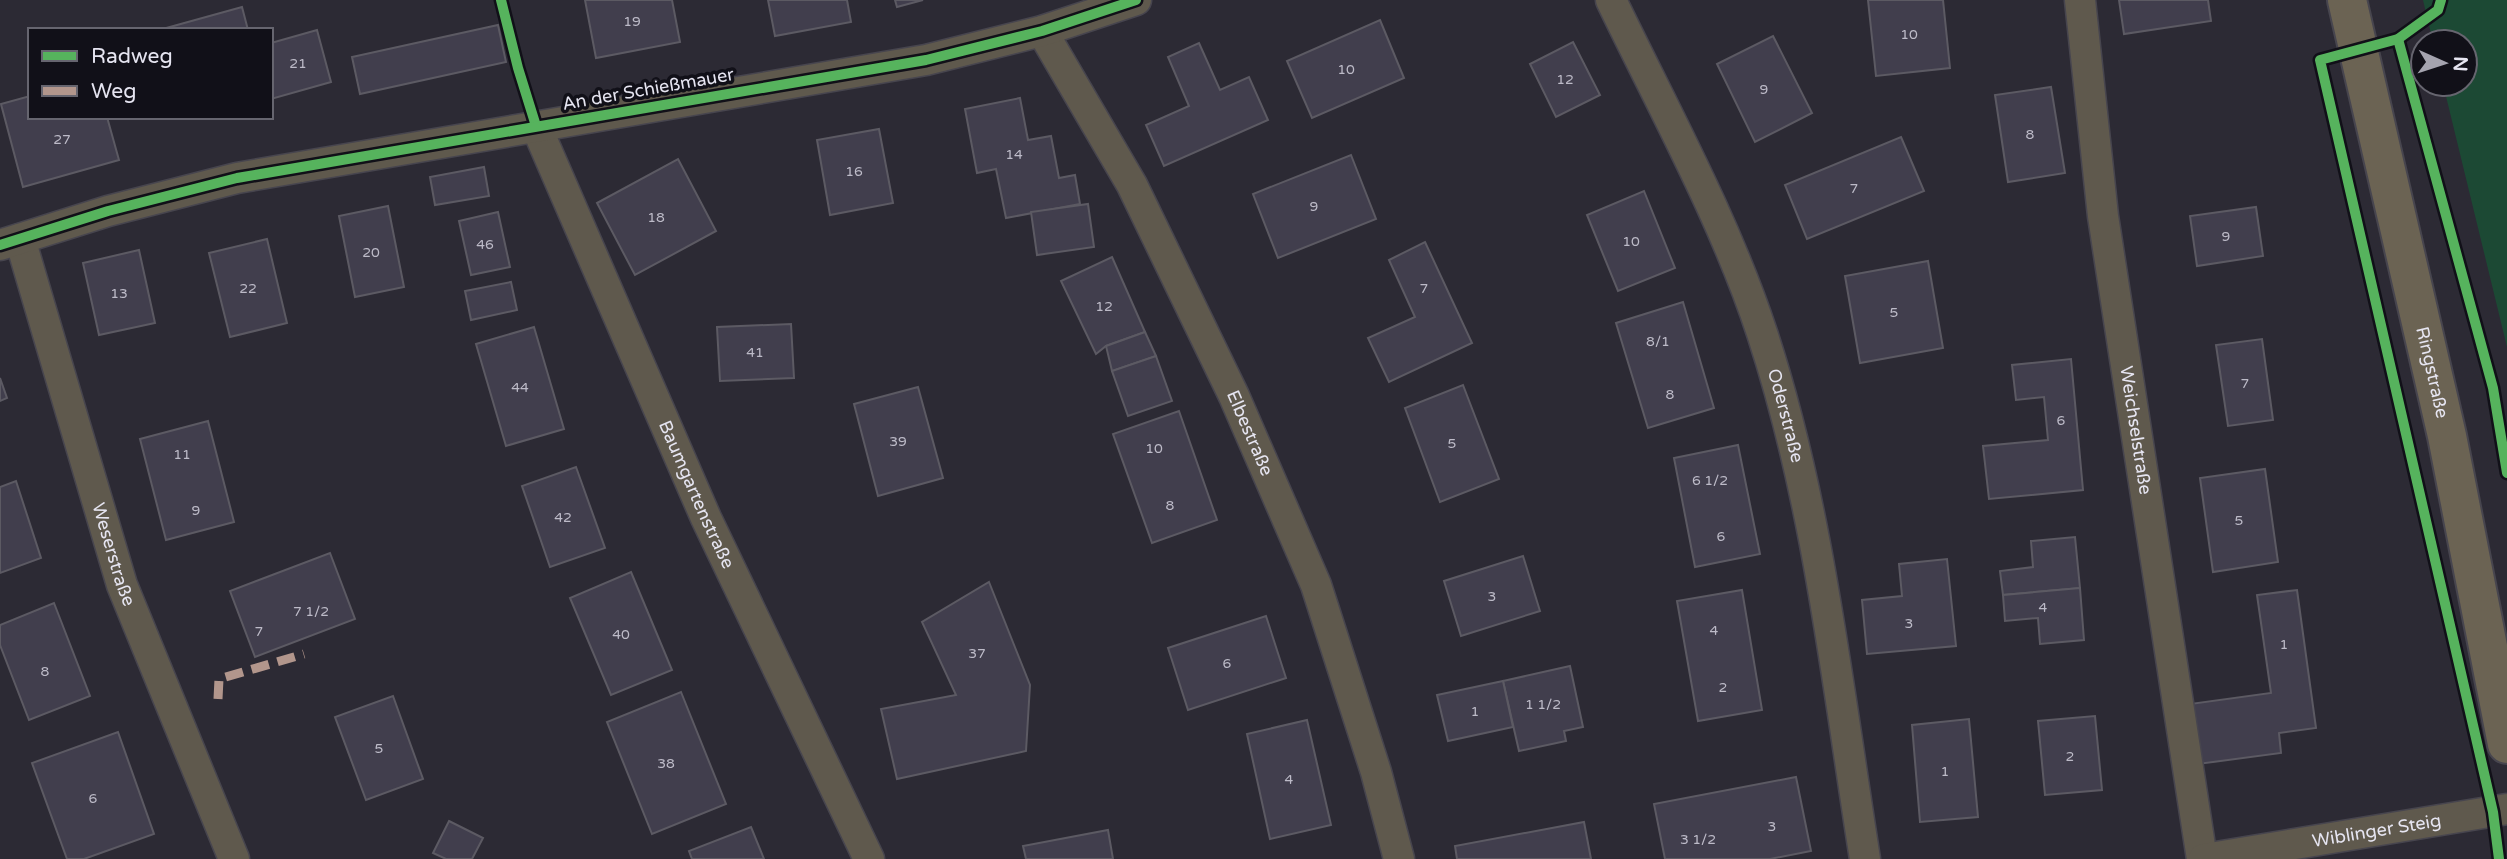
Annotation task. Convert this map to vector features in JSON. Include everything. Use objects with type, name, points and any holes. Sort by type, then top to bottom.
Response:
[{"type":"main road","name":"Ringstraße","points":[[2347,0],[2447,436],[2507,744]]},
{"type":"street","name":"An der Schießmauer","points":[[10,242],[108,211],[237,178],[926,60],[1042,31],[1136,0]]},
{"type":"street","name":"Oderstraße","points":[[1611,0],[1717,221],[1762,334],[1797,457],[1808,511],[1865,859]]},
{"type":"street","name":"Weichselstraße","points":[[2080,0],[2107,242],[2203,859]]},
{"type":"street","name":"Elbestraße","points":[[1042,31],[1132,185],[1234,396],[1316,585],[1376,772],[1399,859]]},
{"type":"street","name":"Baumgartenstraße","points":[[536,126],[710,528],[869,859]]},
{"type":"street","name":"Weserstraße","points":[[10,242],[122,585],[234,859]]},
{"type":"street","name":"Wiblinger Steig","points":[[2203,859],[2507,809]]},
{"type":"green space","points":[[2423,0],[2507,0],[2507,347],[2446,98],[2479,98],[2479,28],[2430,28]]},
{"type":"building","points":[[585,0],[672,0],[680,42],[596,58]]},
{"type":"building","points":[[768,0],[847,0],[851,22],[775,36]]},
{"type":"building","points":[[895,0],[923,0],[897,7]]},
{"type":"building","points":[[1868,0],[1943,0],[1950,68],[1876,76]]},
{"type":"building","points":[[2119,0],[2208,0],[2211,21],[2124,34]]},
{"type":"building","points":[[242,7],[247,28],[166,28]]},
{"type":"building","points":[[1380,20],[1404,78],[1312,118],[1287,61]]},
{"type":"building","points":[[498,25],[506,62],[360,94],[352,57]]},
{"type":"building","points":[[317,30],[331,82],[273,98],[273,42]]},
{"type":"building","points":[[1773,36],[1812,113],[1755,142],[1717,64]]},
{"type":"building","points":[[1573,42],[1600,95],[1556,117],[1530,64]]},
{"type":"building","points":[[1199,43],[1220,90],[1249,77],[1268,120],[1164,166],[1146,125],[1189,106],[1168,57]]},
{"type":"building","points":[[2051,87],[2065,173],[2008,182],[1995,95]]},
{"type":"building","points":[[28,97],[28,119],[108,119],[119,160],[23,187],[1,104]]},
{"type":"building","points":[[1020,98],[1028,140],[1051,136],[1059,178],[1075,175],[1080,204],[1006,218],[996,169],[977,173],[965,109]]},
{"type":"building","points":[[879,129],[893,203],[830,215],[817,140]]},
{"type":"building","points":[[1901,137],[1924,191],[1807,239],[1785,185]]},
{"type":"building","points":[[1351,155],[1376,219],[1278,258],[1253,194]]},
{"type":"building","points":[[678,159],[716,231],[635,275],[597,203]]},
{"type":"building","points":[[484,167],[489,196],[435,205],[430,177]]},
{"type":"building","points":[[1644,191],[1675,268],[1618,291],[1587,215]]},
{"type":"building","points":[[1088,204],[1094,247],[1037,255],[1031,212]]},
{"type":"building","points":[[388,206],[404,287],[355,297],[339,216]]},
{"type":"building","points":[[2256,207],[2263,256],[2197,266],[2190,216]]},
{"type":"building","points":[[498,212],[510,267],[471,275],[459,221]]},
{"type":"building","points":[[267,239],[287,323],[230,337],[209,253]]},
{"type":"building","points":[[1425,242],[1472,343],[1389,382],[1368,338],[1415,317],[1389,260]]},
{"type":"building","points":[[139,250],[155,323],[99,335],[83,263]]},
{"type":"building","points":[[1112,257],[1145,332],[1106,346],[1096,354],[1061,281]]},
{"type":"building","points":[[1928,261],[1943,348],[1860,363],[1845,276]]},
{"type":"building","points":[[511,282],[517,310],[471,320],[465,291]]},
{"type":"building","points":[[1683,302],[1714,408],[1648,428],[1616,323]]},
{"type":"building","points":[[791,324],[794,378],[720,381],[717,327]]},
{"type":"building","points":[[534,327],[564,429],[506,446],[476,344]]},
{"type":"building","points":[[1145,332],[1156,356],[1112,371],[1106,346]]},
{"type":"building","points":[[2262,339],[2273,420],[2228,426],[2216,345]]},
{"type":"building","points":[[1156,356],[1172,401],[1128,416],[1112,371]]},
{"type":"building","points":[[2071,359],[2083,490],[1989,499],[1983,446],[2048,440],[2044,397],[2016,400],[2012,365]]},
{"type":"building","points":[[0,378],[7,398],[0,401]]},
{"type":"building","points":[[1463,385],[1499,479],[1440,502],[1405,408]]},
{"type":"building","points":[[918,387],[943,478],[878,496],[854,404]]},
{"type":"building","points":[[1179,411],[1217,520],[1152,543],[1113,434]]},
{"type":"building","points":[[208,421],[234,522],[166,540],[140,439]]},
{"type":"building","points":[[1738,445],[1760,554],[1695,567],[1674,458]]},
{"type":"building","points":[[576,467],[605,548],[550,567],[522,486]]},
{"type":"building","points":[[2265,469],[2278,562],[2213,572],[2200,478]]},
{"type":"building","points":[[16,481],[41,558],[0,573],[0,487]]},
{"type":"building","points":[[2075,537],[2080,588],[2003,595],[2000,571],[2033,567],[2031,541]]},
{"type":"building","points":[[330,553],[355,619],[255,657],[230,591]]},
{"type":"building","points":[[1523,556],[1540,611],[1461,636],[1444,581]]},
{"type":"building","points":[[1947,559],[1956,646],[1867,654],[1862,600],[1902,596],[1899,564]]},
{"type":"building","points":[[631,572],[672,670],[611,695],[570,598]]},
{"type":"building","points":[[989,582],[1030,685],[1026,751],[897,779],[881,709],[956,695],[922,622]]},
{"type":"building","points":[[2080,588],[2084,640],[2040,644],[2038,618],[2005,621],[2003,595]]},
{"type":"building","points":[[1742,590],[1762,710],[1698,721],[1677,601]]},
{"type":"building","points":[[2297,590],[2316,728],[2279,733],[2281,753],[2198,764],[2190,704],[2271,693],[2257,595]]},
{"type":"building","points":[[54,603],[90,696],[29,720],[0,645],[0,625]]},
{"type":"building","points":[[1266,616],[1286,678],[1188,710],[1168,648]]},
{"type":"building","points":[[1570,666],[1583,727],[1564,731],[1566,741],[1519,751],[1503,681]]},
{"type":"building","points":[[1503,681],[1513,727],[1448,741],[1437,695]]},
{"type":"building","points":[[681,692],[726,804],[652,834],[607,722]]},
{"type":"building","points":[[393,696],[423,779],[366,800],[335,717]]},
{"type":"building","points":[[2095,716],[2102,790],[2045,795],[2038,721]]},
{"type":"building","points":[[1969,719],[1978,817],[1920,822],[1912,725]]},
{"type":"building","points":[[1307,720],[1331,825],[1270,839],[1247,734]]},
{"type":"building","points":[[118,732],[154,834],[84,859],[67,859],[32,763]]},
{"type":"building","points":[[1796,777],[1811,851],[1770,859],[1665,859],[1654,804]]},
{"type":"building","points":[[449,821],[483,838],[472,859],[446,859],[433,853]]},
{"type":"building","points":[[1584,822],[1591,859],[1457,859],[1455,846]]},
{"type":"building","points":[[751,827],[764,859],[692,859],[689,851]]},
{"type":"building","points":[[1108,830],[1113,859],[1026,859],[1023,846]]},
{"type":"marked path","points":[[218,699],[219,679],[304,654]]},
{"type":"cycle path","points":[[501,0],[536,126]]},
{"type":"cycle path","points":[[0,245],[108,211],[237,178],[926,60],[1042,31],[1136,0]]},
{"type":"cycle path","points":[[2441,0],[2438,10],[2398,39],[2320,60],[2493,812],[2499,859]]},
{"type":"cycle path","points":[[2398,39],[2493,388],[2507,473]]}]
